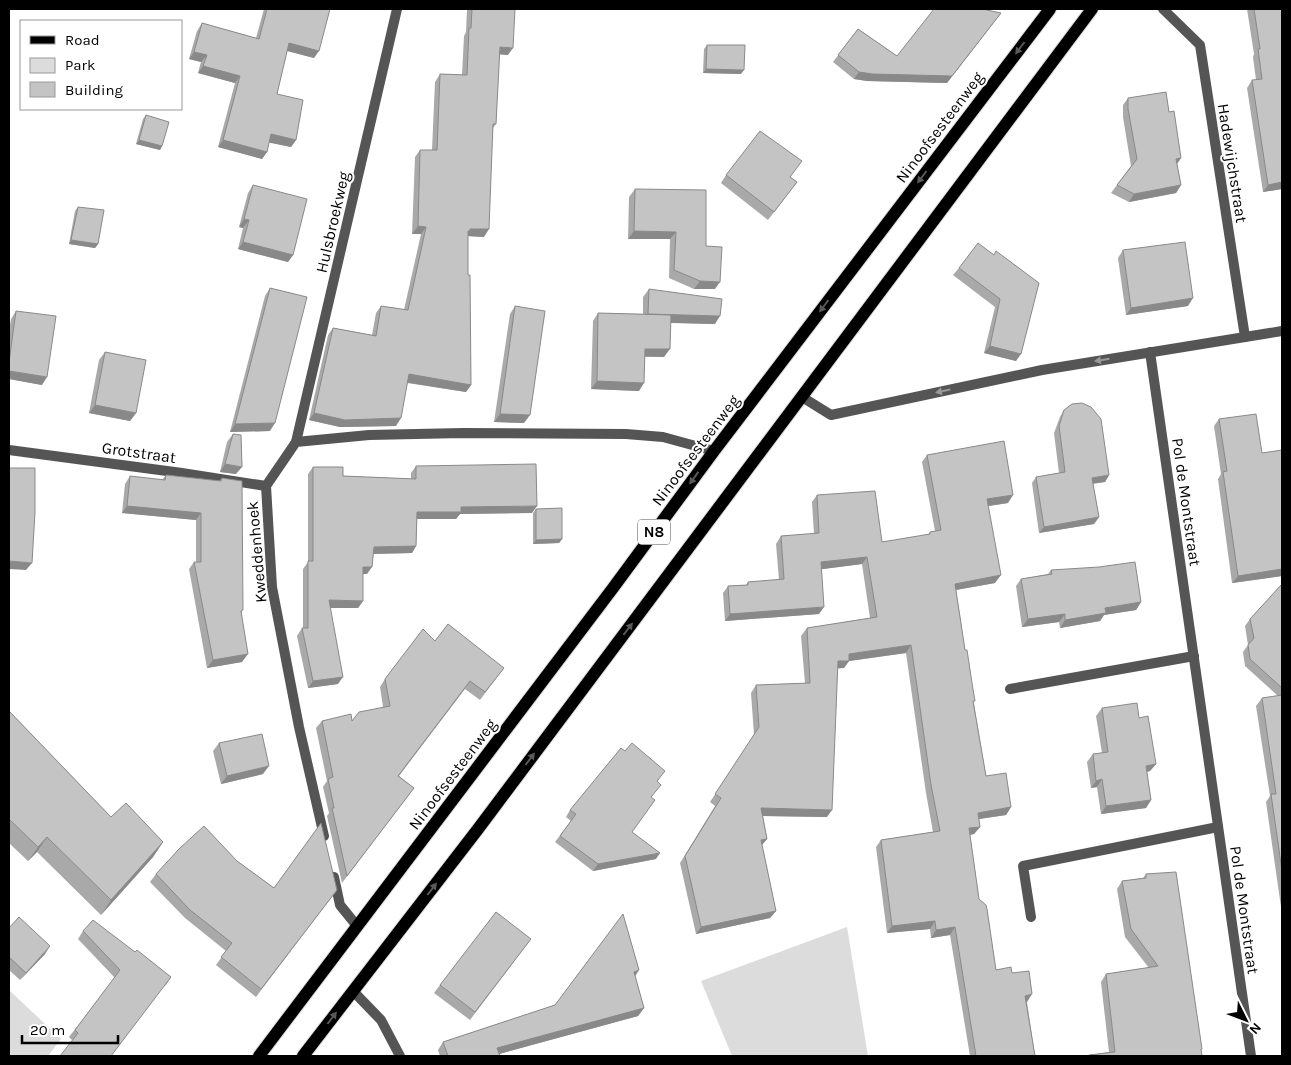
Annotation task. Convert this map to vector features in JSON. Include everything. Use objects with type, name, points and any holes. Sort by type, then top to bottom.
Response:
[{"type":"main road","name":"Ninoofsesteenweg","points":[[259,1056],[613,588],[714,451],[1050,9]]},
{"type":"main road","name":"N8","points":[[303,1056],[484,821],[1092,9]]},
{"type":"street","name":"Hulsbroekweg","points":[[296,442],[397,9]]},
{"type":"street","name":"Hadewijchstraat","points":[[1163,9],[1200,45],[1245,337]]},
{"type":"street","points":[[802,397],[831,415],[1042,370],[1282,331]]},
{"type":"street","name":"Pol de Montstraat","points":[[1150,352],[1251,1056]]},
{"type":"street","points":[[296,442],[369,435],[463,433],[626,434],[663,437],[714,451]]},
{"type":"street","name":"Kweddenhoek","points":[[296,442],[266,486],[272,587],[299,728],[327,849]]},
{"type":"street","name":"Grotstraat","points":[[9,450],[266,486]]},
{"type":"street","points":[[1010,688],[1194,656]]},
{"type":"street","name":"Pol de Montstraat","points":[[1031,917],[1023,866],[1218,827]]},
{"type":"street","points":[[332,868],[340,905],[357,926]]},
{"type":"street","points":[[353,991],[381,1020],[400,1056]]},
{"type":"green space","points":[[847,927],[868,1056],[732,1056],[701,981]]},
{"type":"green space","points":[[9,990],[61,1039],[48,1056],[9,1056]]},
{"type":"building","points":[[267,9],[330,9],[319,51],[289,43],[277,94],[303,100],[296,140],[271,134],[267,152],[223,140],[240,76],[203,66],[207,55],[194,52],[202,23],[259,39]]},
{"type":"building","points":[[472,9],[515,9],[513,48],[500,47],[496,124],[493,124],[489,229],[470,229],[468,231],[471,385],[409,374],[401,418],[345,420],[314,413],[333,328],[376,336],[381,306],[408,310],[426,227],[418,226],[420,150],[437,150],[440,74],[467,75],[469,28],[471,28]]},
{"type":"building","points":[[934,9],[982,9],[1001,13],[952,76],[859,72],[838,55],[858,29],[897,56]]},
{"type":"building","points":[[1254,9],[1282,9],[1282,182],[1268,185],[1252,80],[1262,79]]},
{"type":"building","points":[[707,45],[745,45],[744,70],[706,69]]},
{"type":"building","points":[[1166,92],[1169,112],[1174,111],[1181,158],[1176,159],[1181,185],[1134,194],[1117,185],[1137,159],[1128,109],[1128,98]]},
{"type":"building","points":[[146,115],[169,122],[162,146],[139,140]]},
{"type":"building","points":[[760,131],[802,161],[790,177],[797,182],[774,212],[726,175]]},
{"type":"building","points":[[253,185],[307,199],[293,255],[243,242],[249,220],[244,219]]},
{"type":"building","points":[[635,189],[706,190],[706,246],[722,247],[720,282],[700,281],[674,270],[676,232],[634,231]]},
{"type":"building","points":[[78,207],[104,210],[98,244],[71,240]]},
{"type":"building","points":[[1185,242],[1193,298],[1131,308],[1123,250]]},
{"type":"building","points":[[978,243],[994,255],[996,251],[1039,283],[1021,354],[990,346],[1000,299],[959,268]]},
{"type":"building","points":[[270,288],[307,297],[275,423],[235,424]]},
{"type":"building","points":[[649,289],[722,299],[720,316],[648,314]]},
{"type":"building","points":[[515,306],[545,311],[530,415],[500,414]]},
{"type":"building","points":[[16,311],[56,316],[47,377],[9,371]]},
{"type":"building","points":[[598,313],[671,315],[670,349],[645,349],[644,383],[597,381]]},
{"type":"building","points":[[105,352],[146,360],[136,413],[95,405]]},
{"type":"building","points":[[1082,403],[1091,407],[1101,419],[1109,475],[1092,478],[1099,517],[1044,527],[1036,477],[1065,472],[1059,426],[1064,410],[1072,404]]},
{"type":"building","points":[[1256,414],[1262,453],[1282,450],[1282,569],[1238,576],[1223,472],[1227,471],[1219,419]]},
{"type":"building","points":[[233,434],[241,435],[242,467],[225,464]]},
{"type":"building","points":[[1004,441],[1013,495],[987,499],[1001,575],[955,584],[986,776],[1006,773],[1011,807],[978,813],[980,827],[969,828],[979,899],[986,905],[987,909],[996,970],[1011,967],[1012,973],[1029,971],[1032,994],[1025,996],[1035,1056],[976,1056],[955,927],[936,930],[935,921],[892,926],[881,840],[940,831],[931,785],[911,645],[849,654],[849,661],[838,661],[832,810],[761,808],[767,839],[761,840],[776,911],[701,927],[685,856],[721,798],[715,794],[759,727],[756,685],[810,683],[807,628],[877,617],[867,557],[821,562],[824,607],[730,614],[728,586],[784,579],[781,536],[819,533],[817,495],[875,491],[882,542],[930,534],[930,532],[941,530],[927,455]]},
{"type":"building","points":[[536,464],[537,506],[461,507],[461,512],[417,512],[416,546],[374,547],[372,567],[363,567],[363,601],[329,600],[343,677],[313,681],[302,628],[308,628],[308,561],[313,561],[313,467],[343,467],[343,476],[416,479],[416,466]]},
{"type":"building","points":[[9,468],[35,468],[32,563],[9,561]]},
{"type":"building","points":[[166,475],[221,481],[222,478],[242,481],[243,610],[241,611],[248,654],[213,660],[194,562],[201,562],[201,513],[127,506],[130,476],[165,480]]},
{"type":"building","points":[[562,508],[562,539],[536,540],[536,509]]},
{"type":"building","points":[[1135,562],[1141,602],[1105,608],[1106,613],[1065,620],[1065,614],[1028,619],[1021,579],[1052,574],[1051,570],[1099,567]]},
{"type":"building","points":[[1282,584],[1282,688],[1250,659],[1248,645],[1254,638],[1250,619]]},
{"type":"building","points":[[448,624],[504,668],[485,692],[470,681],[398,776],[414,788],[347,876],[332,808],[334,808],[328,779],[333,777],[322,721],[351,714],[352,721],[359,712],[390,706],[385,679],[423,629],[435,641]]},
{"type":"building","points":[[1282,695],[1282,871],[1271,794],[1276,794],[1262,698]]},
{"type":"building","points":[[1137,703],[1139,718],[1148,716],[1156,764],[1146,766],[1151,800],[1106,806],[1102,779],[1096,781],[1093,754],[1108,752],[1102,708]]},
{"type":"building","points":[[9,711],[111,817],[126,803],[163,842],[111,900],[47,837],[38,847],[9,819]]},
{"type":"building","points":[[262,734],[269,766],[227,776],[219,743]]},
{"type":"building","points":[[632,743],[665,771],[657,781],[661,785],[651,797],[655,800],[632,832],[660,853],[598,864],[560,836],[576,814],[570,810],[621,748],[625,751]]},
{"type":"building","points":[[321,823],[337,890],[261,989],[221,957],[232,943],[190,910],[156,874],[204,826],[237,861],[274,888]]},
{"type":"building","points":[[1176,872],[1202,1056],[1089,1056],[1115,1052],[1106,974],[1158,966],[1131,929],[1122,881],[1146,878],[1146,874]]},
{"type":"building","points":[[496,912],[531,939],[475,1012],[440,985]]},
{"type":"building","points":[[623,914],[639,970],[634,972],[644,1008],[497,1048],[500,1056],[448,1056],[443,1042],[555,1005]]},
{"type":"building","points":[[19,917],[50,946],[26,973],[9,957],[9,928]]},
{"type":"building","points":[[93,920],[135,952],[137,950],[171,977],[111,1056],[60,1056],[78,1033],[75,1030],[120,970],[83,931]]}]
